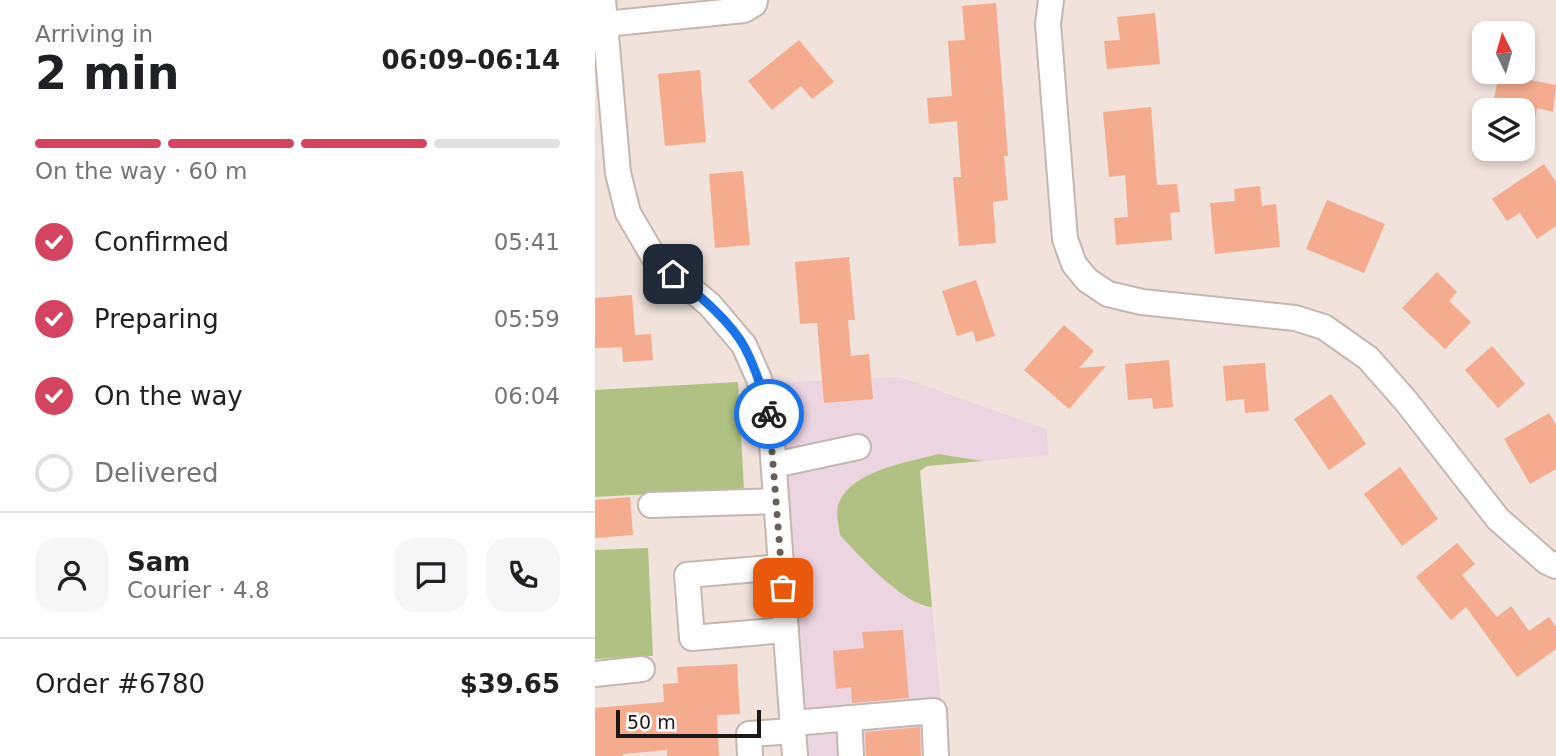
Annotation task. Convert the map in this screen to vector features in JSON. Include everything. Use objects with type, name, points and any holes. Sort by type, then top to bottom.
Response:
[{"type":"street","points":[[755,0],[754,4],[744,10],[604,12],[618,173],[628,213],[655,259],[710,305],[744,345],[759,379],[770,416],[795,756]]},
{"type":"street","points":[[1051,0],[1049,35],[1065,240],[1073,264],[1087,280],[1108,294],[1142,302],[1295,318],[1325,327],[1368,358],[1406,401],[1498,519],[1547,562],[1556,566]]},
{"type":"street","points":[[774,465],[858,447]]},
{"type":"street","points":[[651,505],[776,500]]},
{"type":"street","points":[[781,567],[687,575],[692,638],[786,631]]},
{"type":"street","points":[[595,674],[642,669]]},
{"type":"street","points":[[750,756],[749,734],[849,718],[934,711],[936,756]]},
{"type":"street","points":[[849,718],[851,756]]},
{"type":"shaded area","points":[[900,377],[1046,429],[1049,455],[983,461],[937,454],[860,479],[843,493],[837,512],[840,535],[896,589],[923,607],[932,607],[946,756],[805,756],[771,383]]},
{"type":"green space","points":[[738,382],[744,489],[595,497],[595,390]]},
{"type":"green space","points":[[938,454],[983,461],[927,466],[920,471],[932,607],[909,598],[870,566],[840,535],[837,512],[841,498],[862,478],[877,471]]},
{"type":"green space","points":[[648,548],[653,656],[595,659],[595,550]]},
{"type":"building","points":[[996,3],[1008,156],[1004,156],[1008,200],[993,202],[996,243],[959,246],[953,177],[961,177],[957,121],[929,124],[927,98],[952,96],[948,41],[965,40],[962,6]]},
{"type":"building","points":[[1155,13],[1160,64],[1107,69],[1104,41],[1120,40],[1117,17]]},
{"type":"building","points":[[799,40],[834,82],[812,99],[801,86],[772,110],[748,81]]},
{"type":"building","points":[[700,70],[706,142],[665,146],[658,74]]},
{"type":"building","points":[[1535,81],[1556,85],[1553,112],[1537,108],[1535,118],[1535,98],[1494,98],[1497,84],[1535,84]]},
{"type":"building","points":[[1151,107],[1157,185],[1177,184],[1180,212],[1170,213],[1172,240],[1116,245],[1114,218],[1128,217],[1125,175],[1109,177],[1103,112]]},
{"type":"building","points":[[1544,164],[1556,182],[1556,226],[1537,239],[1520,213],[1507,221],[1492,199]]},
{"type":"building","points":[[743,171],[750,245],[715,248],[709,174]]},
{"type":"building","points":[[1260,186],[1262,206],[1276,204],[1280,247],[1215,254],[1210,203],[1235,201],[1234,189]]},
{"type":"building","points":[[1327,200],[1385,224],[1364,273],[1306,249]]},
{"type":"building","points":[[849,257],[855,320],[848,320],[851,356],[869,354],[873,399],[824,403],[817,323],[800,324],[795,262]]},
{"type":"building","points":[[1437,272],[1457,292],[1449,301],[1471,322],[1445,349],[1402,308]]},
{"type":"building","points":[[976,280],[995,336],[976,342],[973,331],[957,336],[942,291]]},
{"type":"building","points":[[632,295],[635,335],[651,334],[653,360],[623,362],[622,347],[595,348],[595,298]]},
{"type":"building","points":[[1064,325],[1094,351],[1079,368],[1106,366],[1069,409],[1024,370]]},
{"type":"building","points":[[1492,346],[1525,384],[1498,408],[1465,370]]},
{"type":"building","points":[[1169,360],[1173,407],[1153,409],[1152,398],[1128,400],[1125,364]]},
{"type":"building","points":[[1265,363],[1269,411],[1245,413],[1244,399],[1226,401],[1223,366]]},
{"type":"building","points":[[1331,394],[1366,444],[1329,470],[1294,419]]},
{"type":"building","points":[[1549,413],[1556,425],[1556,469],[1530,484],[1504,439]]},
{"type":"building","points":[[1400,467],[1438,519],[1402,546],[1364,494]]},
{"type":"building","points":[[630,497],[633,535],[595,538],[595,500]]},
{"type":"building","points":[[1457,543],[1475,564],[1462,575],[1497,617],[1511,606],[1529,631],[1549,617],[1556,627],[1556,649],[1517,677],[1466,607],[1451,620],[1416,577]]},
{"type":"building","points":[[903,630],[909,698],[852,703],[851,687],[836,689],[833,651],[864,648],[862,632]]},
{"type":"building","points":[[737,664],[740,714],[717,715],[719,756],[667,756],[667,750],[623,756],[595,756],[595,708],[664,702],[663,684],[678,683],[677,667]]},
{"type":"building","points":[[920,727],[921,756],[866,756],[865,732]]},
{"type":"way so far","points":[[769,414],[783,588]]},
{"type":"route","points":[[673,274],[710,305],[744,345],[759,379],[769,414]]}]
